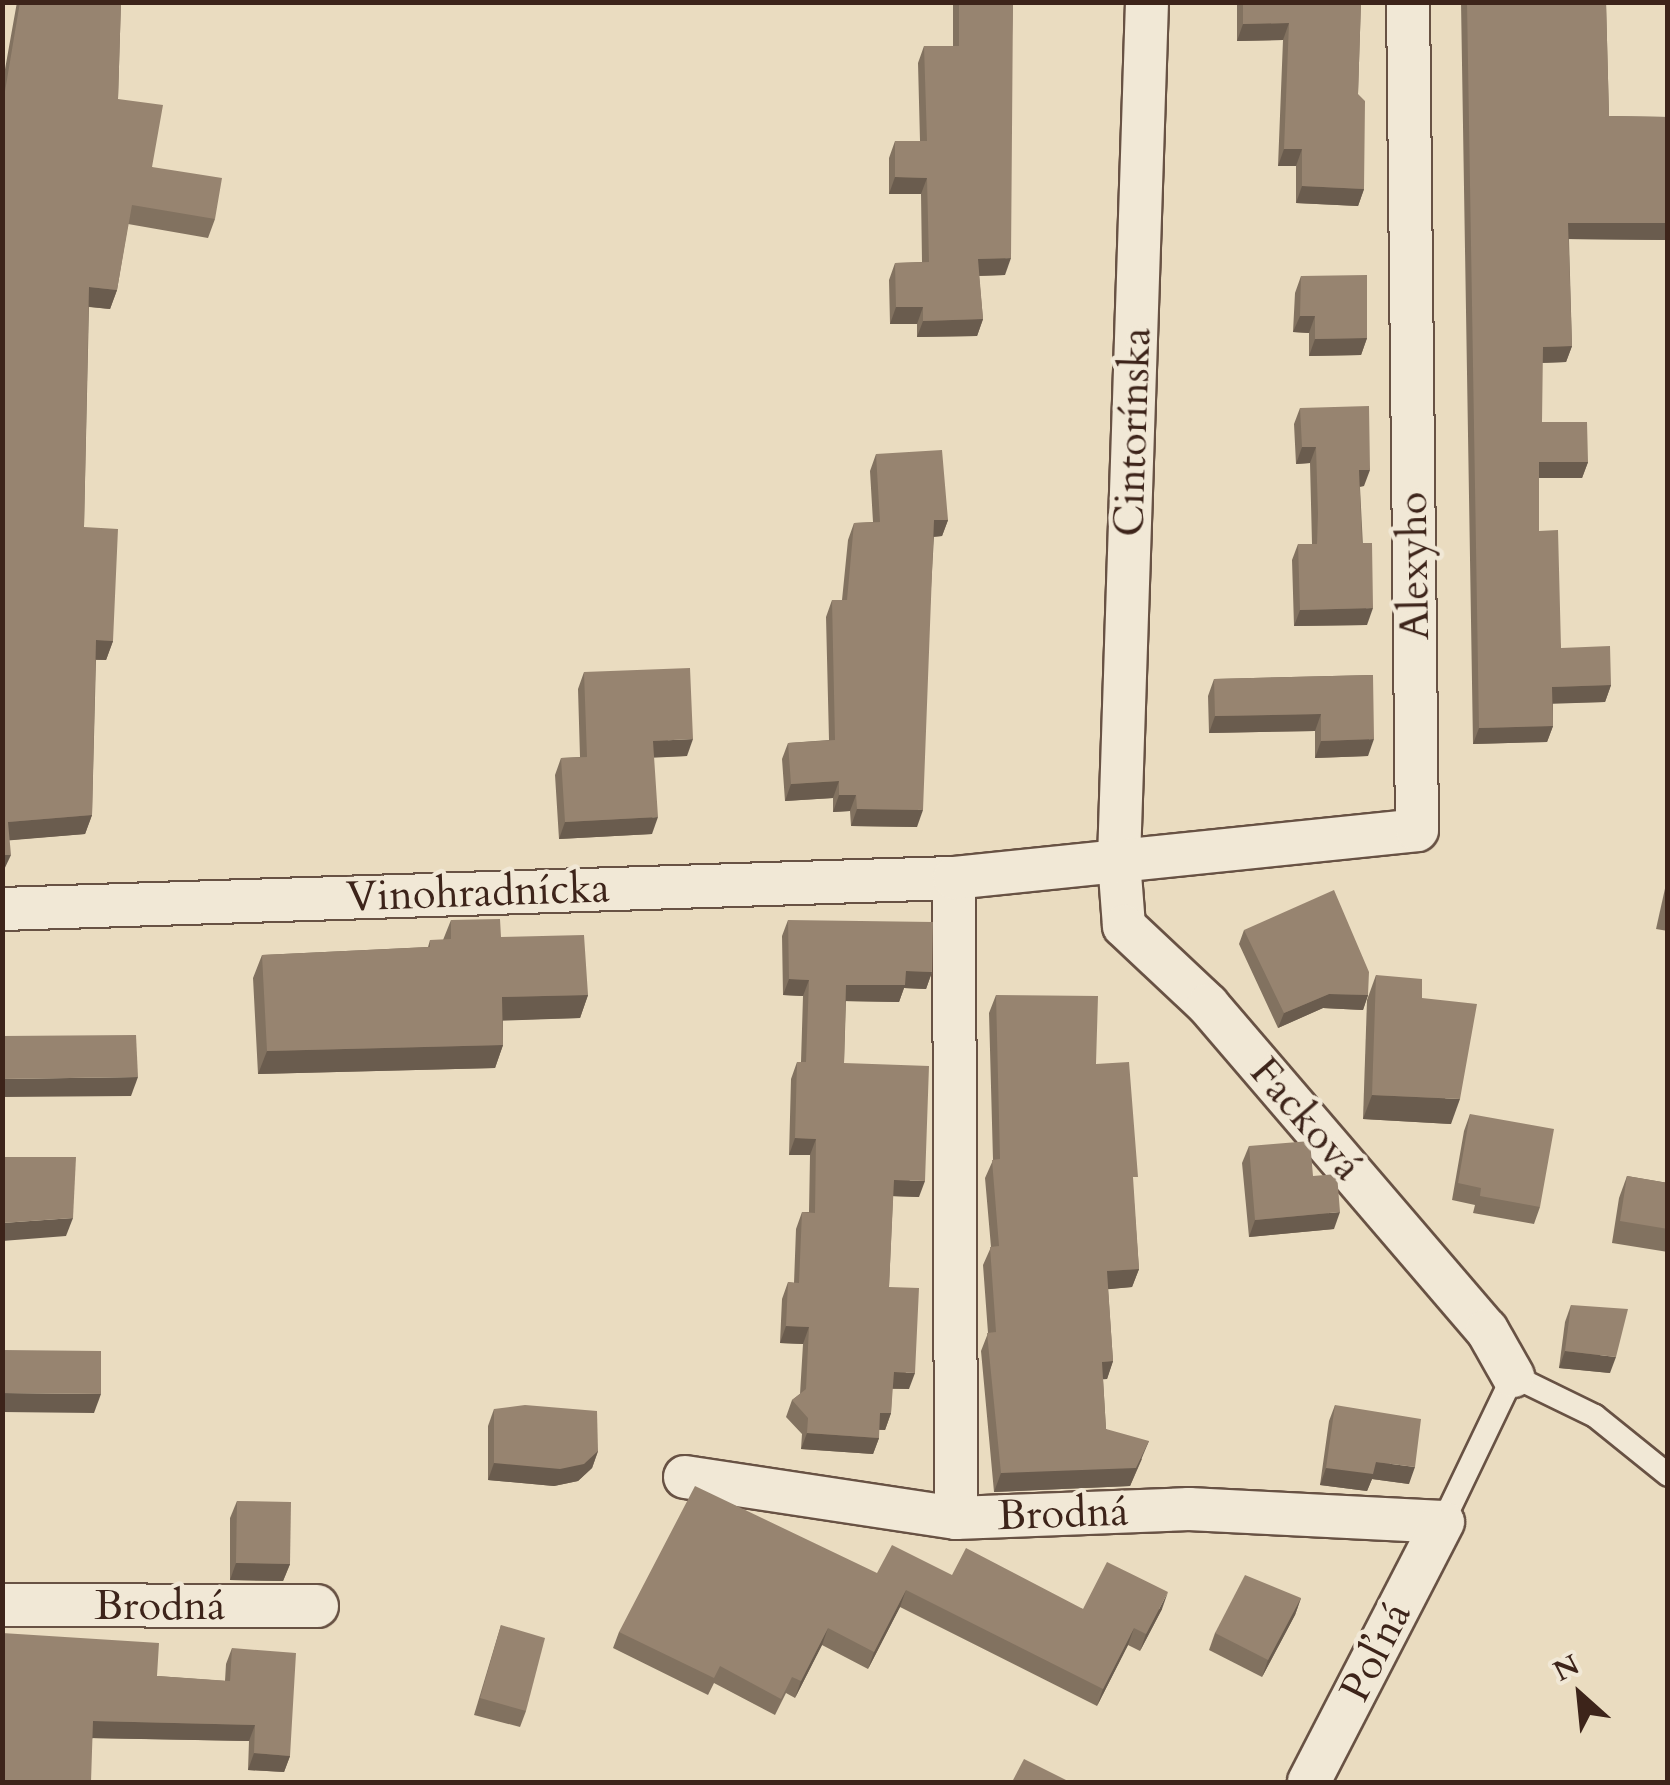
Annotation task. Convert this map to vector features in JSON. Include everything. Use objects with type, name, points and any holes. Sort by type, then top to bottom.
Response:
[{"type":"street","name":"Cintorínska","points":[[1119,861],[1147,2]]},
{"type":"street","name":"Alexyho","points":[[1119,861],[1417,830],[1408,2]]},
{"type":"street","name":"Vinohradnícka","points":[[2,909],[954,878],[1119,861]]},
{"type":"street","name":"Facková","points":[[1119,861],[1124,926],[1208,1005],[1487,1330],[1513,1376]]},
{"type":"street","points":[[954,878],[956,1518]]},
{"type":"street","name":"Brodná","points":[[685,1477],[956,1518],[1189,1508],[1443,1522]]},
{"type":"street","name":"Poľná","points":[[1309,1782],[1443,1522]]},
{"type":"street","name":"Brodná","points":[[2,1606],[317,1606]]},
{"type":"lane","points":[[1443,1522],[1513,1376],[1595,1416],[1668,1474]]},
{"type":"building","points":[[20,2],[121,2],[118,99],[163,105],[152,167],[222,178],[215,219],[132,205],[117,290],[89,287],[84,527],[118,529],[113,641],[96,640],[92,815],[8,822],[11,855],[2,855],[2,109]]},
{"type":"building","points":[[959,2],[1013,2],[1011,258],[978,259],[983,319],[923,321],[923,307],[896,307],[895,263],[929,262],[927,178],[895,177],[895,141],[927,141],[924,46],[959,46]]},
{"type":"building","points":[[1243,2],[1361,2],[1358,94],[1365,101],[1364,189],[1302,186],[1302,149],[1284,149],[1289,23],[1243,24]]},
{"type":"building","points":[[1467,2],[1606,2],[1609,116],[1668,117],[1668,223],[1568,223],[1572,346],[1543,347],[1542,422],[1587,422],[1588,462],[1539,462],[1539,531],[1558,530],[1561,648],[1610,646],[1611,685],[1552,687],[1553,726],[1479,728]]},
{"type":"building","points":[[1367,275],[1367,338],[1315,339],[1315,316],[1300,316],[1301,276]]},
{"type":"building","points":[[1369,406],[1370,470],[1359,470],[1362,543],[1372,543],[1373,608],[1300,610],[1298,544],[1317,544],[1318,514],[1316,447],[1302,447],[1300,408]]},
{"type":"building","points":[[942,450],[948,520],[934,520],[923,810],[857,809],[856,795],[839,795],[839,781],[791,784],[788,743],[835,740],[832,600],[847,600],[854,523],[880,522],[876,454]]},
{"type":"building","points":[[690,668],[693,739],[653,741],[658,817],[565,822],[561,758],[587,757],[584,672]]},
{"type":"building","points":[[1373,675],[1374,739],[1321,741],[1321,714],[1215,716],[1214,679]]},
{"type":"building","points":[[1334,890],[1369,972],[1368,995],[1329,994],[1284,1013],[1244,930]]},
{"type":"building","points":[[500,919],[501,937],[584,935],[588,995],[502,997],[503,1045],[267,1051],[262,955],[430,947],[430,940],[451,939],[451,920]]},
{"type":"building","points":[[788,920],[933,922],[932,972],[906,971],[905,985],[846,985],[844,1063],[929,1066],[925,1181],[894,1180],[889,1287],[919,1288],[915,1373],[894,1372],[891,1413],[880,1413],[879,1438],[807,1433],[808,1418],[792,1400],[806,1389],[809,1327],[786,1326],[788,1282],[799,1283],[802,1212],[815,1213],[816,1139],[795,1138],[797,1062],[806,1062],[809,980],[789,979]]},
{"type":"building","points":[[1376,975],[1422,979],[1422,998],[1477,1004],[1460,1099],[1372,1095]]},
{"type":"building","points":[[996,995],[1098,996],[1096,1064],[1129,1062],[1138,1177],[1133,1177],[1139,1269],[1107,1271],[1113,1361],[1102,1362],[1106,1429],[1149,1441],[1136,1468],[1001,1473],[987,1333],[996,1332],[990,1247],[999,1246],[992,1160],[1000,1159]]},
{"type":"building","points":[[136,1035],[138,1077],[2,1079],[2,1036]]},
{"type":"building","points":[[1470,1114],[1554,1129],[1540,1207],[1480,1196],[1481,1188],[1458,1183]]},
{"type":"building","points":[[1310,1141],[1313,1176],[1337,1174],[1340,1212],[1255,1220],[1249,1146]]},
{"type":"building","points":[[2,1157],[76,1157],[73,1218],[2,1223]]},
{"type":"building","points":[[1627,1176],[1668,1183],[1668,1229],[1620,1221]]},
{"type":"building","points":[[1571,1305],[1628,1309],[1616,1357],[1565,1351]]},
{"type":"building","points":[[2,1350],[101,1351],[101,1394],[2,1393]]},
{"type":"building","points":[[525,1405],[597,1411],[598,1451],[584,1464],[560,1469],[494,1463],[494,1409]]},
{"type":"building","points":[[1335,1405],[1421,1419],[1415,1467],[1376,1462],[1373,1474],[1326,1468]]},
{"type":"building","points":[[695,1486],[877,1573],[892,1545],[952,1575],[966,1548],[1083,1609],[1107,1562],[1168,1592],[1146,1634],[1134,1628],[1103,1689],[906,1590],[874,1652],[828,1628],[801,1681],[792,1677],[781,1699],[720,1666],[714,1678],[619,1632]]},
{"type":"building","points":[[237,1501],[291,1502],[290,1564],[236,1563]]},
{"type":"building","points":[[1245,1575],[1301,1598],[1268,1660],[1215,1633]]},
{"type":"building","points":[[501,1625],[545,1638],[526,1711],[480,1698]]},
{"type":"building","points":[[2,1633],[159,1643],[157,1676],[230,1681],[232,1648],[296,1653],[290,1756],[254,1753],[255,1725],[93,1721],[91,1782],[2,1782]]},
{"type":"building","points":[[1024,1759],[1070,1782],[1012,1782]]}]
